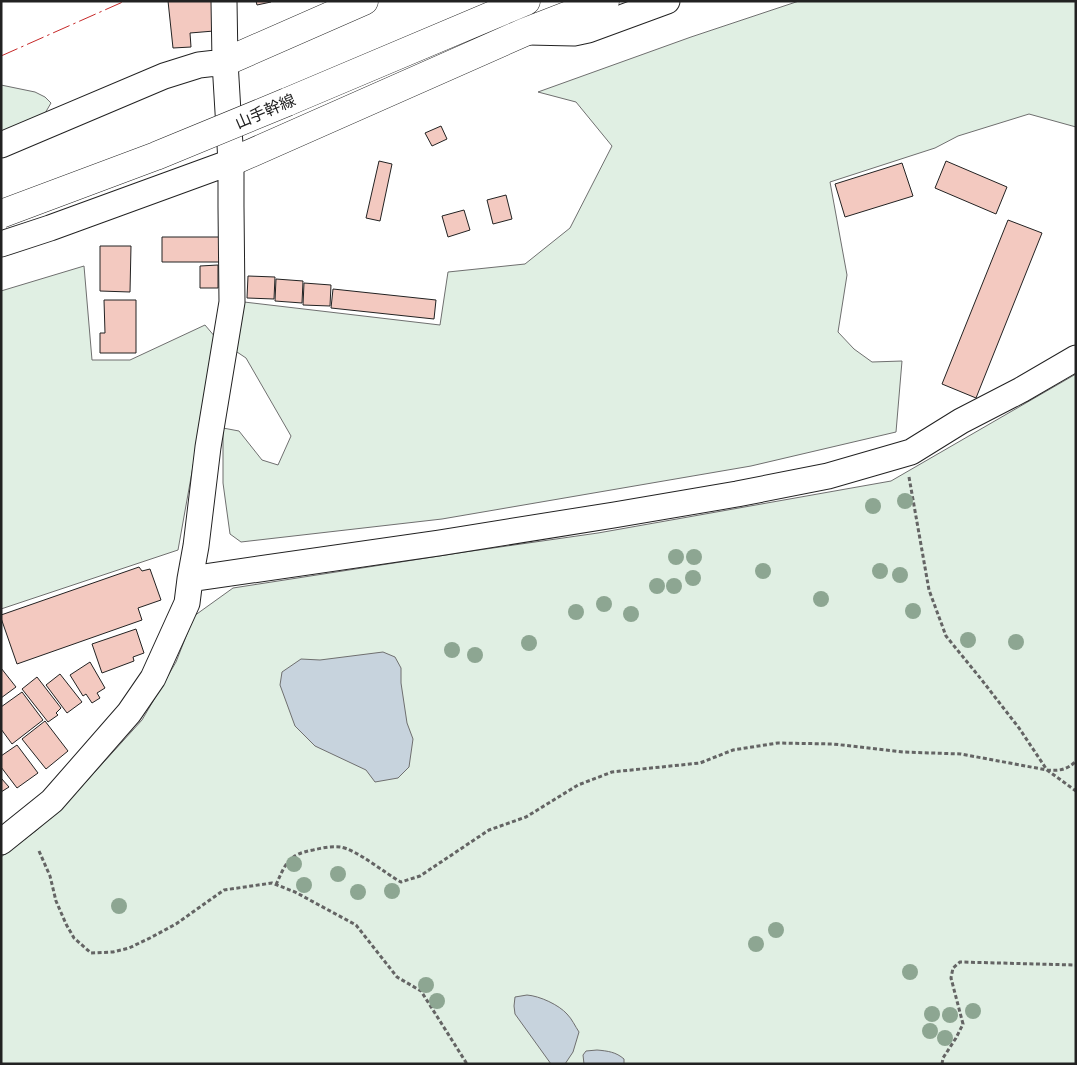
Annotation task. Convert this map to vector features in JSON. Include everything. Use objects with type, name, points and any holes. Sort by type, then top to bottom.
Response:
[{"type":"main road","points":[[225,62],[364,1]]},
{"type":"main road","name":"山手幹線","points":[[1,214],[156,156],[526,1]]},
{"type":"main road","points":[[231,162],[525,32],[605,1]]},
{"type":"street","points":[[2,840],[52,801],[129,713],[152,678],[187,603],[208,448],[232,302],[231,162],[225,62],[224,1]]},
{"type":"street","points":[[525,32],[574,32],[588,30],[667,1]]},
{"type":"street","points":[[1,146],[164,76],[200,65],[225,62]]},
{"type":"street","points":[[1,244],[231,162]]},
{"type":"street","points":[[190,579],[448,542],[737,494],[828,476],[911,452],[961,421],[1021,390],[1076,358]]},
{"type":"path","points":[[911,452],[907,466],[929,590],[946,636],[1014,721],[1047,770],[1076,791]]},
{"type":"path","points":[[276,885],[284,866],[295,856],[310,850],[328,847],[342,847],[354,852],[401,882],[420,876],[490,830],[526,817],[578,785],[612,772],[700,763],[733,750],[778,743],[833,744],[903,752],[960,754],[1060,771],[1071,766],[1076,761]]},
{"type":"path","points":[[38,851],[50,876],[56,901],[66,924],[74,938],[91,952],[113,952],[130,948],[143,942],[176,924],[224,890],[272,883],[295,892],[356,925],[397,977],[421,991],[467,1064]]},
{"type":"path","points":[[942,1064],[943,1058],[964,1024],[951,978],[953,968],[960,962],[1076,965]]},
{"type":"green space","points":[[799,1],[1076,1],[1076,127],[1029,114],[958,136],[935,148],[830,182],[847,275],[838,332],[854,349],[872,362],[902,361],[896,432],[751,466],[442,519],[241,542],[230,534],[223,483],[223,428],[239,431],[262,460],[278,465],[291,436],[246,358],[234,350],[244,302],[440,325],[448,272],[525,264],[570,228],[612,146],[576,102],[538,92],[691,37]]},
{"type":"green space","points":[[1,85],[35,92],[45,97],[51,103],[44,115],[1,132]]},
{"type":"green space","points":[[84,266],[92,360],[130,360],[205,325],[216,338],[178,550],[1,609],[1,291]]},
{"type":"green space","points":[[1076,374],[1076,1064],[1,1064],[1,857],[37,830],[74,795],[142,720],[176,662],[194,616],[233,588],[598,533],[891,481]]},
{"type":"shaded area","points":[[383,652],[395,657],[401,668],[401,683],[407,723],[413,739],[409,767],[398,778],[375,782],[366,770],[315,746],[295,726],[280,685],[282,672],[301,659],[320,660]]},
{"type":"shaded area","points":[[527,995],[543,999],[559,1007],[569,1016],[579,1032],[573,1052],[565,1064],[551,1064],[515,1014],[515,997]]},
{"type":"shaded area","points":[[586,1051],[608,1051],[618,1055],[624,1059],[624,1064],[584,1064],[583,1055]]},
{"type":"building","points":[[168,1],[212,1],[214,31],[190,33],[191,47],[173,48]]},
{"type":"building","points":[[256,1],[271,1],[271,2],[257,5]]},
{"type":"building","points":[[441,126],[447,139],[432,146],[425,133]]},
{"type":"building","points":[[379,161],[392,164],[380,221],[366,218]]},
{"type":"building","points":[[946,161],[1007,187],[996,214],[935,188]]},
{"type":"building","points":[[902,163],[913,196],[845,217],[835,184]]},
{"type":"building","points":[[506,195],[512,219],[493,224],[487,200]]},
{"type":"building","points":[[464,210],[470,230],[448,237],[442,216]]},
{"type":"building","points":[[1008,220],[1042,233],[976,398],[942,384]]},
{"type":"building","points":[[162,237],[221,237],[222,262],[162,262]]},
{"type":"building","points":[[100,246],[131,246],[130,292],[100,291]]},
{"type":"building","points":[[218,265],[218,288],[200,288],[200,266]]},
{"type":"building","points":[[248,276],[275,277],[274,299],[247,298]]},
{"type":"building","points":[[276,279],[303,281],[302,303],[275,301]]},
{"type":"building","points":[[304,283],[331,285],[330,306],[303,305]]},
{"type":"building","points":[[333,289],[436,300],[434,319],[331,308]]},
{"type":"building","points":[[104,300],[136,300],[136,353],[100,353],[100,333],[105,333]]},
{"type":"building","points":[[139,567],[142,571],[150,569],[161,600],[138,608],[142,620],[17,664],[1,615]]},
{"type":"building","points":[[136,629],[144,653],[133,657],[134,661],[102,673],[92,644]]},
{"type":"building","points":[[90,662],[105,688],[97,693],[100,698],[92,703],[86,694],[83,696],[70,675]]},
{"type":"building","points":[[1,668],[16,687],[1,698]]},
{"type":"building","points":[[60,674],[82,702],[67,713],[46,685]]},
{"type":"building","points":[[37,677],[61,708],[56,713],[58,715],[48,722],[22,689]]},
{"type":"building","points":[[22,692],[43,720],[12,744],[1,729],[1,707]]},
{"type":"building","points":[[45,721],[68,751],[46,769],[22,739]]},
{"type":"building","points":[[17,745],[38,773],[17,788],[1,767],[1,756]]},
{"type":"building","points":[[1,778],[9,787],[1,792]]},
{"type":"power","points":[[1,56],[125,1]]}]
